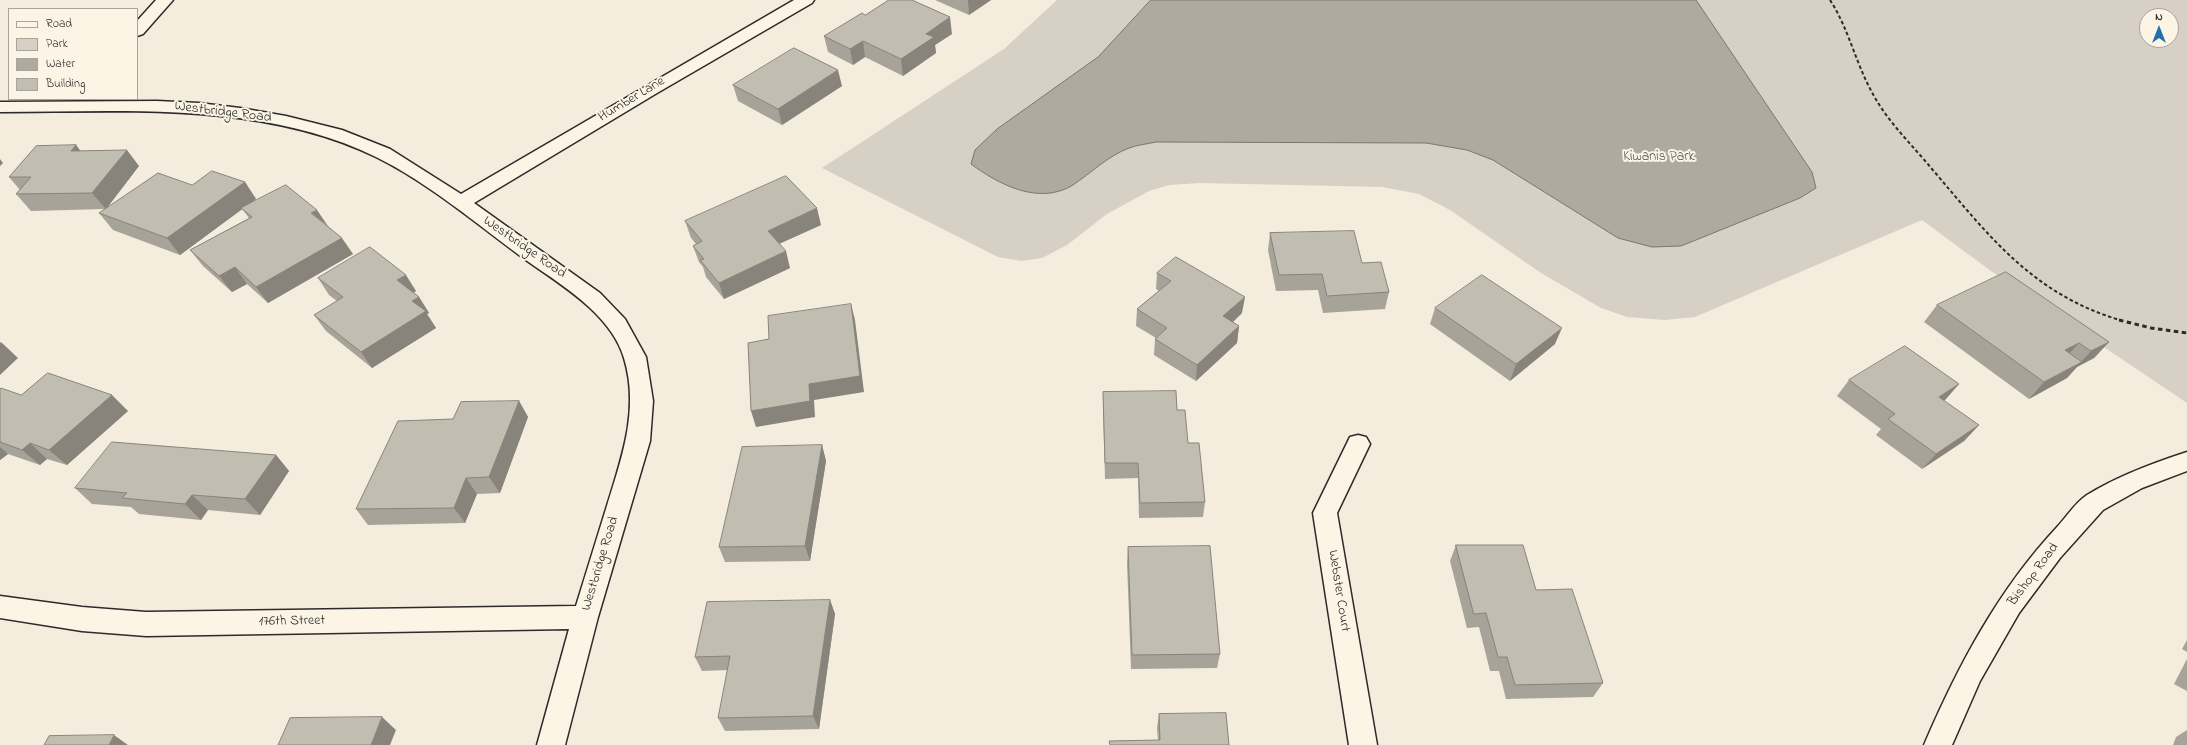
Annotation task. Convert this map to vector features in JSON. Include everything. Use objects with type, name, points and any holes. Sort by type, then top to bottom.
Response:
[{"type":"street","points":[[138,30],[165,0]]},
{"type":"street","name":"Humber Lane","points":[[460,203],[651,89],[806,0]]},
{"type":"street","name":"Westbridge Road","points":[[0,107],[73,102],[199,108],[240,113],[336,134],[383,153],[434,184],[593,298],[617,324],[635,357],[642,401],[638,441],[586,617],[551,745]]},
{"type":"street","name":"Webster Court","points":[[1358,444],[1325,513],[1363,745]]},
{"type":"street","name":"Bishop Road","points":[[1938,745],[1970,673],[2010,605],[2051,550],[2094,503],[2134,481],[2187,461]]},
{"type":"street","name":"176th Street","points":[[0,607],[82,620],[146,624],[586,617]]},
{"type":"path","points":[[1830,0],[1845,26],[1856,59],[1869,88],[1879,105],[1991,238],[2025,271],[2048,288],[2080,305],[2120,320],[2187,333]]},
{"type":"green space","name":"Kiwanis Park","points":[[1057,0],[2187,0],[2187,403],[1991,271],[1922,220],[1695,317],[1665,320],[1627,317],[1601,308],[1541,273],[1450,210],[1419,194],[1382,187],[1200,183],[1169,185],[1149,191],[1107,214],[1067,245],[1042,258],[1021,261],[998,257],[822,168],[1004,49]]},
{"type":"water","points":[[1151,0],[1696,0],[1812,172],[1816,188],[1800,198],[1681,246],[1652,247],[1618,238],[1493,160],[1467,150],[1426,143],[1156,142],[1135,146],[1121,151],[1073,185],[1060,191],[1047,193],[1033,193],[1019,190],[994,179],[971,164],[975,150],[997,129],[1098,57]]},
{"type":"building","points":[[889,0],[912,0],[950,17],[926,34],[934,37],[901,59],[863,41],[850,49],[824,36],[862,13],[865,15]]},
{"type":"building","points":[[794,48],[838,70],[778,109],[733,85]]},
{"type":"building","points":[[76,145],[71,151],[127,150],[92,193],[16,194],[31,177],[9,177],[36,146]]},
{"type":"building","points":[[212,171],[245,182],[167,238],[99,213],[158,173],[192,185]]},
{"type":"building","points":[[786,176],[817,208],[768,231],[786,251],[719,283],[700,260],[704,259],[693,246],[702,241],[685,221]]},
{"type":"building","points":[[286,185],[317,210],[311,213],[342,238],[256,287],[235,267],[219,276],[190,250],[252,217],[241,208]]},
{"type":"building","points":[[1354,231],[1362,263],[1381,262],[1389,292],[1327,296],[1322,274],[1279,275],[1270,233]]},
{"type":"building","points":[[370,247],[406,275],[397,280],[419,297],[412,301],[426,311],[361,352],[314,315],[343,297],[318,278]]},
{"type":"building","points":[[1176,257],[1245,297],[1223,316],[1239,326],[1197,365],[1155,339],[1167,328],[1137,309],[1171,281],[1157,273]]},
{"type":"building","points":[[2006,272],[2109,342],[2091,351],[2079,343],[2065,350],[2082,362],[2044,382],[1937,305]]},
{"type":"building","points":[[1482,275],[1562,328],[1516,364],[1435,308]]},
{"type":"building","points":[[851,304],[860,376],[809,384],[810,401],[751,411],[748,343],[769,339],[768,316]]},
{"type":"building","points":[[1905,346],[1959,384],[1939,397],[1979,425],[1936,454],[1888,419],[1895,414],[1849,380]]},
{"type":"building","points":[[48,373],[112,395],[49,450],[30,443],[22,450],[0,442],[0,389],[1,388],[21,395]]},
{"type":"building","points":[[1176,391],[1177,410],[1185,410],[1188,443],[1199,443],[1205,502],[1140,503],[1138,463],[1105,463],[1103,392]]},
{"type":"building","points":[[519,401],[489,477],[466,478],[454,508],[356,509],[398,421],[453,419],[461,402]]},
{"type":"building","points":[[112,442],[276,455],[245,499],[192,495],[185,504],[122,498],[127,493],[75,488]]},
{"type":"building","points":[[822,445],[805,546],[719,547],[742,447]]},
{"type":"building","points":[[1456,545],[1523,545],[1536,590],[1572,589],[1603,683],[1515,685],[1507,657],[1498,657],[1486,613],[1474,614]]},
{"type":"building","points":[[1210,546],[1220,654],[1132,655],[1128,547]]},
{"type":"building","points":[[830,600],[813,716],[718,718],[730,656],[695,657],[707,602]]},
{"type":"building","points":[[1226,713],[1229,745],[1110,745],[1109,741],[1160,740],[1159,714]]},
{"type":"building","points":[[382,717],[371,745],[278,745],[290,718]]},
{"type":"building","points":[[114,735],[109,745],[44,745],[49,736]]}]
